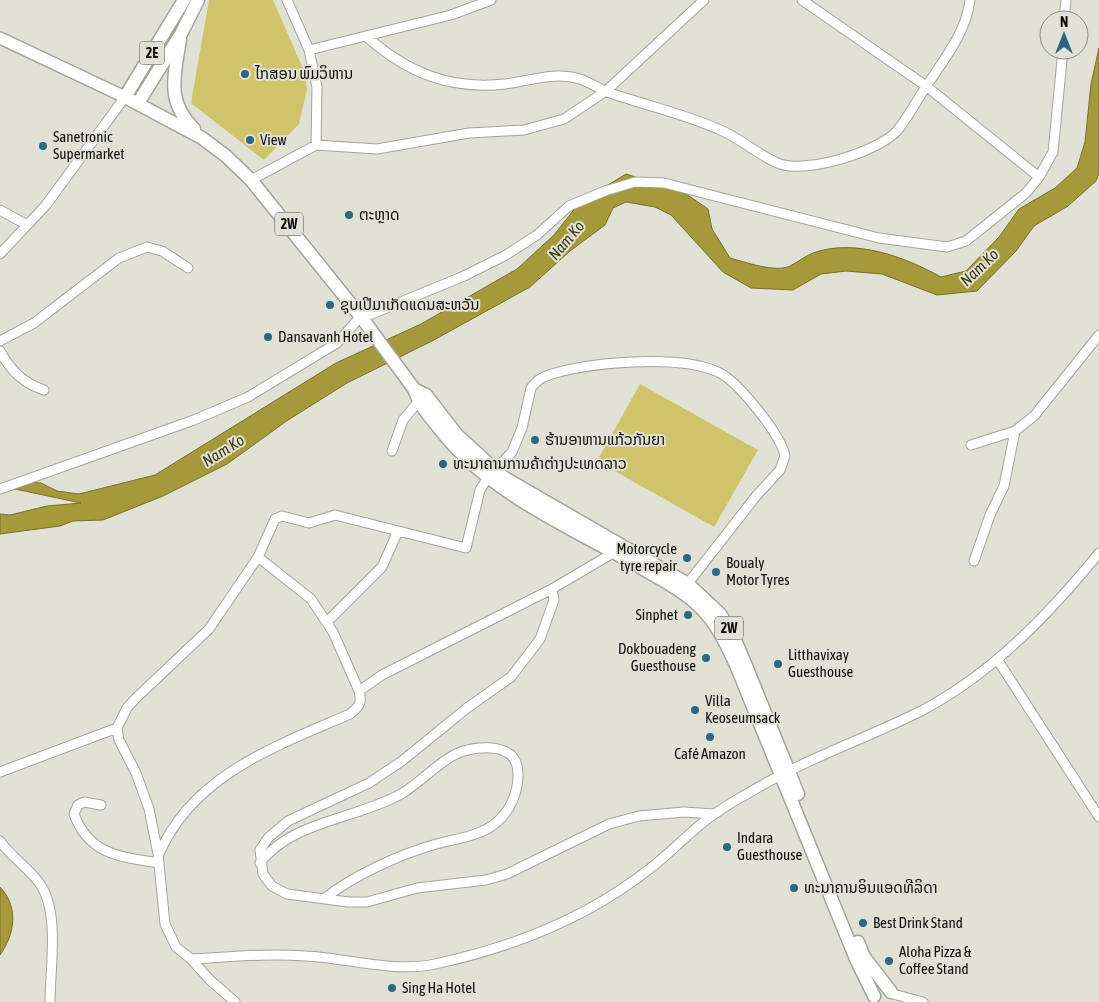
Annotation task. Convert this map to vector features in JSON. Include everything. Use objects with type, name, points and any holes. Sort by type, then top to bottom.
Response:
[{"type":"highway","name":"2E","points":[[125,97],[184,0]]},
{"type":"highway","name":"2E","points":[[138,103],[181,34],[198,0]]},
{"type":"highway","points":[[181,34],[173,85],[174,96],[181,116],[202,138]]},
{"type":"highway","name":"2W","points":[[125,97],[202,138],[226,156],[252,180],[362,318],[411,385],[418,402],[450,441],[558,523],[618,550],[684,588],[712,620],[724,638],[785,772],[860,958],[874,999]]},
{"type":"highway","name":"2W","points":[[411,385],[426,395],[457,435],[491,473]]},
{"type":"highway","name":"2W","points":[[860,958],[892,996]]},
{"type":"highway","name":"2W","points":[[874,999],[881,989],[892,996]]},
{"type":"main road","points":[[0,38],[125,97]]},
{"type":"street","points":[[287,0],[309,50],[318,87],[316,146]]},
{"type":"street","points":[[309,50],[451,15],[491,0]]},
{"type":"street","points":[[252,180],[316,146],[377,149],[469,133],[524,130],[564,119],[606,91],[704,0]]},
{"type":"street","points":[[802,0],[926,86],[1039,177]]},
{"type":"street","points":[[367,37],[388,56],[447,83],[466,85],[504,84],[551,76],[581,79],[606,91],[700,121],[733,135],[756,153],[782,164],[802,165],[868,151],[896,131],[964,28],[970,0]]},
{"type":"street","points":[[0,489],[194,420],[248,396],[338,343],[362,318],[464,276],[506,255],[537,235],[569,206],[605,191],[635,182],[664,183],[879,238],[947,247],[966,241],[1026,193],[1039,177],[1053,152],[1062,60]]},
{"type":"street","points":[[0,254],[46,205],[125,97]]},
{"type":"street","points":[[0,210],[26,226]]},
{"type":"street","points":[[0,341],[34,322],[119,258],[146,247],[162,251],[188,268]]},
{"type":"street","points":[[971,445],[1015,431],[1034,416],[1099,335]]},
{"type":"street","points":[[0,352],[5,361],[27,385],[44,390]]},
{"type":"street","points":[[235,1002],[176,947],[165,924],[159,859],[149,809],[136,773],[119,740],[118,728],[127,708],[134,699],[209,629],[258,557],[274,519],[278,517],[309,523],[335,515],[466,548],[480,490],[491,473],[512,452],[522,428],[531,388],[544,376],[584,367],[644,362],[692,364],[728,377],[742,390],[762,417],[786,456],[780,470],[757,495],[684,588]]},
{"type":"street","points":[[392,451],[402,420],[418,402]]},
{"type":"street","points":[[974,561],[990,514],[1004,486],[1015,431]]},
{"type":"street","points":[[327,622],[382,568],[398,531]]},
{"type":"street","points":[[359,691],[390,671],[552,589],[618,550]]},
{"type":"street","points":[[191,959],[264,954],[310,956],[380,966],[431,965],[481,954],[567,922],[598,906],[651,868],[714,814],[785,772],[922,710],[982,673],[1069,589],[1099,553]]},
{"type":"street","points":[[159,859],[165,838],[188,807],[214,782],[266,750],[350,714],[359,706],[361,700],[359,691],[327,622],[311,599],[258,557]]},
{"type":"street","points":[[552,589],[554,600],[540,639],[511,676],[402,761],[369,783],[288,821],[268,838],[260,850],[262,874],[272,886],[286,894],[367,902],[417,888],[486,880],[507,874],[609,824],[639,816],[684,812],[714,814]]},
{"type":"street","points":[[997,659],[1099,817]]},
{"type":"street","points":[[0,772],[118,728]]},
{"type":"street","points":[[260,863],[279,843],[293,835],[376,807],[403,793],[456,754],[492,748],[506,751],[514,758],[518,768],[516,792],[511,804],[496,823],[479,832],[432,845],[363,874],[343,884],[325,898]]},
{"type":"street","points":[[101,805],[84,802],[75,809],[77,820],[92,842],[109,853],[159,859]]},
{"type":"street","points":[[0,841],[39,883],[47,897],[52,932],[50,1002]]},
{"type":"street","points":[[892,996],[923,1002]]},
{"type":"shaded area","points":[[209,0],[273,0],[304,71],[307,89],[299,124],[264,160],[191,103]]},
{"type":"shaded area","points":[[640,384],[758,450],[714,527],[597,461]]},
{"type":"water","name":"Nam Ko","points":[[1099,48],[1099,173],[1096,181],[1068,206],[1034,226],[1016,251],[977,291],[937,295],[882,274],[846,271],[821,274],[793,290],[751,288],[723,272],[671,215],[655,207],[626,202],[613,208],[605,225],[570,251],[530,287],[432,341],[347,383],[288,420],[227,464],[163,496],[103,520],[73,521],[60,526],[0,534],[0,514],[10,515],[47,506],[81,503],[15,489],[0,493],[0,484],[12,481],[41,483],[57,491],[79,494],[155,475],[336,363],[421,324],[517,269],[554,235],[580,202],[626,174],[686,194],[708,209],[712,229],[730,258],[744,262],[769,268],[784,268],[813,253],[829,249],[846,248],[879,252],[896,257],[941,277],[966,271],[999,237],[1019,209],[1055,188],[1077,168],[1085,142],[1091,84]]},
{"type":"water","points":[[0,887],[10,903],[13,921],[9,938],[0,955]]},
{"type":"place","name":"ໄກສອນ ພົມວິຫານ","points":[[245,74]]},
{"type":"place","name":"View","points":[[250,140]]},
{"type":"place","name":"Sanetronic Supermarket","points":[[43,146]]},
{"type":"place","name":"ຕະຫຼາດ","points":[[349,215]]},
{"type":"place","name":"ຊຸບເປີມາເກັດແດນສະຫວັນ","points":[[330,305]]},
{"type":"place","name":"Dansavanh Hotel","points":[[268,337]]},
{"type":"place","name":"ຮ້ານອາຫານແກ້ວກັນຍາ","points":[[535,440]]},
{"type":"place","name":"ທະນາຄານການຄ້າຕ່າງປະເທດລາວ","points":[[443,464]]},
{"type":"place","name":"Motorcycle tyre repair","points":[[687,558]]},
{"type":"place","name":"Boualy Motor Tyres","points":[[716,572]]},
{"type":"place","name":"Sinphet","points":[[688,615]]},
{"type":"place","name":"Dokbouadeng Guesthouse","points":[[706,658]]},
{"type":"place","name":"Litthavixay Guesthouse","points":[[778,664]]},
{"type":"place","name":"Villa Keoseumsack","points":[[695,710]]},
{"type":"place","name":"Café Amazon","points":[[710,737]]},
{"type":"place","name":"Indara Guesthouse","points":[[727,847]]},
{"type":"place","name":"ທະນາຄານອິນແອດທີລິດາ","points":[[794,888]]},
{"type":"place","name":"Best Drink Stand","points":[[863,923]]},
{"type":"place","name":"Aloha Pizza & Coffee Stand","points":[[889,961]]},
{"type":"place","name":"Sing Ha Hotel","points":[[392,988]]}]
